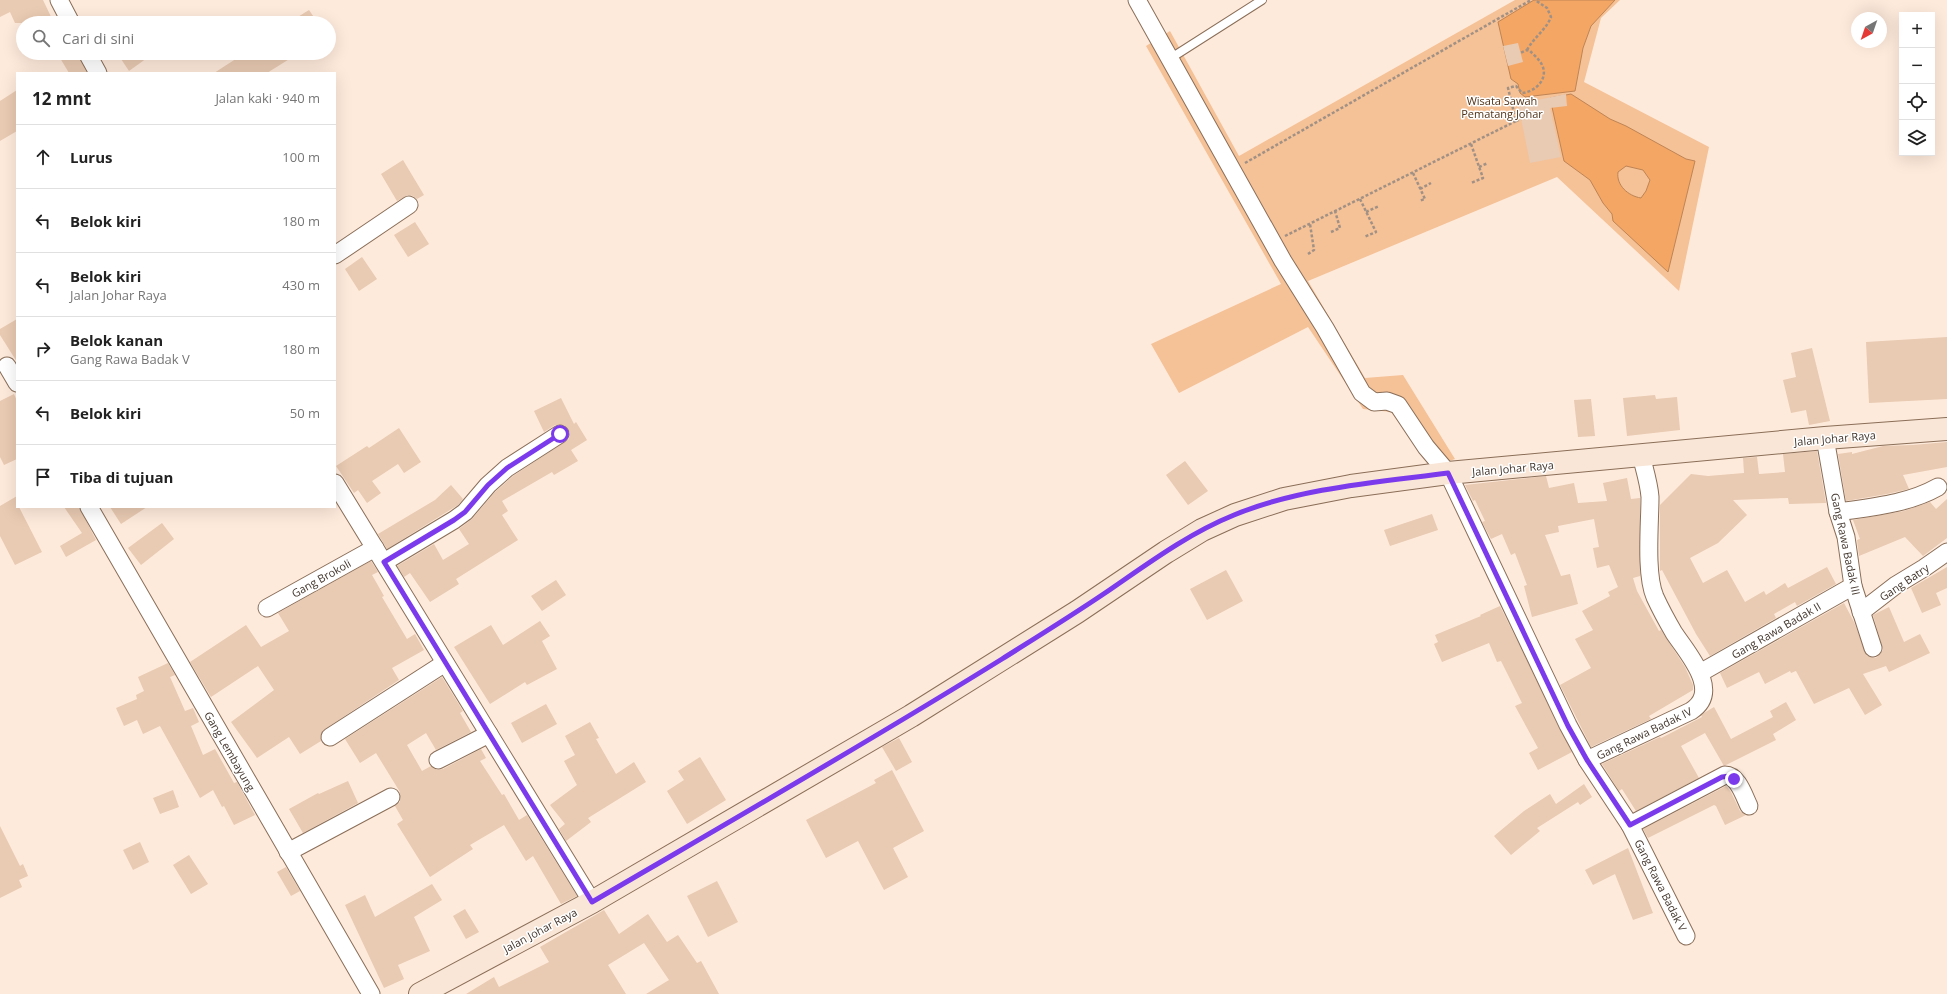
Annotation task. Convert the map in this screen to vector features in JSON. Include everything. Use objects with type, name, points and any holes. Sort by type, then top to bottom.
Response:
[{"type":"street","points":[[59,0],[67,16]]},
{"type":"street","name":"Gang Rawa Badak V","points":[[1137,0],[1171,58],[1272,243],[1325,328],[1362,393],[1374,402],[1387,401],[1398,405],[1426,447],[1448,473],[1565,719],[1587,760],[1630,825],[1686,936]]},
{"type":"street","points":[[91,60],[97,72]]},
{"type":"street","points":[[336,254],[409,205]]},
{"type":"street","points":[[7,366],[16,381]]},
{"type":"street","name":"Jalan Johar Raya","points":[[420,994],[592,902],[910,716],[1077,612],[1166,552],[1202,530],[1235,515],[1284,500],[1350,486],[1448,473],[1826,438],[1947,429]]},
{"type":"street","points":[[384,562],[454,520],[465,512],[488,485],[507,468],[560,434]]},
{"type":"street","name":"Gang Rawa Badak III","points":[[1826,438],[1838,512],[1846,537],[1853,586],[1873,648]]},
{"type":"street","name":"Gang Rawa Badak IV","points":[[1587,760],[1697,707],[1701,703],[1704,691],[1700,673],[1664,616],[1654,595],[1650,567],[1650,494],[1641,455]]},
{"type":"street","points":[[336,484],[592,902]]},
{"type":"street","points":[[1838,512],[1905,500],[1926,494],[1938,487]]},
{"type":"street","name":"Gang Lembayung","points":[[90,508],[371,994]]},
{"type":"street","name":"Gang Brokoli","points":[[267,608],[375,548]]},
{"type":"street","name":"Gang Batry","points":[[1861,612],[1896,585],[1947,552]]},
{"type":"street","name":"Gang Rawa Badak II","points":[[1700,673],[1853,586]]},
{"type":"street","points":[[330,737],[445,663]]},
{"type":"street","points":[[438,760],[488,734]]},
{"type":"street","points":[[1630,825],[1725,775],[1736,780],[1749,806]]},
{"type":"street","points":[[288,852],[391,797]]},
{"type":"lane","points":[[1171,58],[1262,0]]},
{"type":"path","points":[[1232,170],[1531,0]]},
{"type":"path","points":[[1520,53],[1527,50],[1532,41],[1548,26],[1551,17],[1547,8],[1535,0]]},
{"type":"path","points":[[1516,121],[1508,88],[1516,86],[1522,93],[1527,93],[1542,82],[1544,72],[1542,63],[1527,50]]},
{"type":"path","points":[[1272,243],[1521,119]]},
{"type":"path","points":[[1471,144],[1483,178],[1471,183]]},
{"type":"path","points":[[1479,167],[1488,163]]},
{"type":"path","points":[[1413,173],[1425,199],[1419,201]]},
{"type":"path","points":[[1420,188],[1431,183]]},
{"type":"path","points":[[1360,199],[1376,232],[1364,237]]},
{"type":"path","points":[[1366,212],[1379,206]]},
{"type":"path","points":[[1331,232],[1340,228],[1335,211]]},
{"type":"path","points":[[1308,254],[1314,250],[1310,224]]},
{"type":"green space","name":"Wisata Sawah Pematang Johar","points":[[1515,0],[1620,0],[1601,18],[1584,82],[1709,147],[1679,291],[1557,177],[1308,281],[1365,378],[1403,375],[1455,459],[1432,467],[1391,412],[1363,409],[1308,327],[1179,393],[1151,344],[1281,284],[1146,46],[1170,31],[1239,156]]},
{"type":"shaded area","points":[[1534,0],[1615,0],[1591,26],[1583,48],[1575,91],[1525,97],[1520,93],[1518,84],[1511,79],[1498,22]]},
{"type":"shaded area","points":[[1571,94],[1610,119],[1626,126],[1686,159],[1695,161],[1668,272],[1613,221],[1612,214],[1603,203],[1590,180],[1564,161],[1550,98]],"holes":[[[1626,166],[1643,170],[1650,180],[1646,191],[1641,198],[1632,195],[1624,189],[1619,181],[1618,172]]]},
{"type":"building","points":[[0,0],[43,0],[51,16],[16,16],[16,23],[10,12],[0,17]]},
{"type":"building","points":[[309,10],[313,16],[299,16]]},
{"type":"building","points":[[1518,43],[1523,62],[1508,66],[1503,46]]},
{"type":"building","points":[[61,60],[80,60],[86,72],[68,72]]},
{"type":"building","points":[[122,60],[144,60],[129,71]]},
{"type":"building","points":[[234,60],[288,60],[269,72],[216,72]]},
{"type":"building","points":[[16,91],[16,132],[0,141],[0,101]]},
{"type":"building","points":[[1566,94],[1567,106],[1550,108],[1561,157],[1530,163],[1518,104]]},
{"type":"building","points":[[403,160],[424,195],[417,199],[408,195],[397,201],[381,174]]},
{"type":"building","points":[[415,222],[429,244],[408,257],[394,235]]},
{"type":"building","points":[[362,257],[377,279],[359,291],[345,269]]},
{"type":"building","points":[[16,320],[16,360],[0,335],[0,329]]},
{"type":"building","points":[[1947,337],[1947,399],[1869,403],[1866,342]]},
{"type":"building","points":[[1812,348],[1830,421],[1809,425],[1806,410],[1791,413],[1783,380],[1796,377],[1791,353]]},
{"type":"building","points":[[14,394],[16,399],[16,459],[4,465],[0,457],[0,401]]},
{"type":"building","points":[[1655,395],[1656,399],[1677,397],[1680,430],[1627,436],[1623,398]]},
{"type":"building","points":[[561,398],[574,424],[576,422],[587,440],[571,450],[578,461],[554,475],[552,472],[502,501],[508,511],[502,515],[518,540],[456,579],[459,584],[430,602],[410,573],[404,577],[397,566],[434,544],[443,560],[469,544],[459,529],[472,519],[495,492],[513,476],[569,439],[570,433],[564,425],[555,425],[544,432],[534,411]]},
{"type":"building","points":[[1591,399],[1595,436],[1578,437],[1574,400]]},
{"type":"building","points":[[399,428],[421,462],[404,473],[398,464],[372,481],[381,493],[367,503],[358,490],[354,493],[336,466],[367,446],[369,448]]},
{"type":"building","points":[[1947,442],[1947,467],[1903,475],[1909,489],[1846,501],[1838,454],[1852,452],[1852,454],[1883,446]]},
{"type":"building","points":[[1817,451],[1826,503],[1789,504],[1788,498],[1733,500],[1747,515],[1718,543],[1690,558],[1703,583],[1727,570],[1745,602],[1764,591],[1766,595],[1785,583],[1788,588],[1827,567],[1836,584],[1797,606],[1795,602],[1774,614],[1776,618],[1710,656],[1696,634],[1662,570],[1660,571],[1660,505],[1691,474],[1708,476],[1744,473],[1743,458],[1757,457],[1759,474],[1785,472],[1783,454]]},
{"type":"building","points":[[1185,461],[1208,491],[1188,505],[1166,475]]},
{"type":"building","points":[[1546,476],[1549,488],[1574,483],[1578,503],[1607,501],[1603,483],[1627,478],[1631,499],[1640,498],[1640,576],[1633,578],[1637,591],[1659,631],[1661,630],[1685,667],[1693,685],[1693,690],[1649,716],[1651,719],[1591,747],[1560,685],[1591,668],[1575,639],[1593,630],[1582,611],[1610,596],[1608,592],[1618,587],[1609,565],[1597,568],[1593,548],[1599,547],[1594,519],[1558,526],[1559,532],[1545,535],[1561,576],[1570,574],[1578,604],[1532,617],[1524,586],[1527,585],[1515,553],[1511,555],[1502,534],[1491,539],[1482,522],[1485,521],[1475,500],[1473,501],[1465,485]]},
{"type":"building","points":[[451,485],[463,499],[458,505],[387,549],[378,534],[435,500]]},
{"type":"building","points":[[16,497],[16,508],[20,508],[42,552],[15,565],[0,536],[0,506]]},
{"type":"building","points":[[1947,499],[1947,538],[1923,556],[1905,537],[1859,556],[1857,540],[1860,539],[1853,520],[1904,511],[1930,502],[1936,509]]},
{"type":"building","points":[[65,508],[80,508],[96,540],[66,557],[60,546],[82,533]]},
{"type":"building","points":[[111,508],[145,508],[121,524]]},
{"type":"building","points":[[1432,514],[1438,530],[1390,546],[1384,530]]},
{"type":"building","points":[[162,523],[174,539],[141,565],[128,548]]},
{"type":"building","points":[[371,561],[378,572],[372,575],[384,596],[382,597],[407,639],[415,634],[424,650],[392,668],[399,680],[325,729],[321,733],[321,741],[300,754],[289,737],[257,758],[231,722],[274,690],[258,666],[211,697],[190,662],[246,625],[261,647],[289,631],[278,613]]},
{"type":"building","points":[[1947,567],[1947,588],[1936,593],[1941,605],[1922,613],[1911,588]]},
{"type":"building","points":[[1226,570],[1243,601],[1207,620],[1190,589]]},
{"type":"building","points":[[556,580],[566,595],[542,611],[531,596]]},
{"type":"building","points":[[1844,603],[1854,622],[1867,656],[1876,658],[1883,650],[1873,615],[1889,607],[1904,642],[1920,634],[1930,653],[1889,672],[1886,666],[1863,674],[1882,705],[1865,715],[1849,688],[1814,704],[1796,671],[1791,673],[1790,671],[1765,684],[1759,672],[1727,688],[1720,673]]},
{"type":"building","points":[[1500,606],[1572,752],[1538,770],[1529,753],[1538,748],[1515,706],[1522,703],[1501,661],[1497,662],[1489,643],[1442,662],[1434,644],[1438,642],[1435,635],[1481,616],[1480,615]]},
{"type":"building","points":[[540,621],[550,636],[542,641],[557,669],[527,685],[525,682],[490,704],[454,647],[491,625],[503,645]]},
{"type":"building","points":[[168,663],[175,675],[170,677],[185,711],[193,708],[199,722],[191,726],[203,755],[215,749],[234,783],[237,782],[255,815],[234,825],[224,806],[222,807],[213,790],[200,798],[160,726],[143,734],[137,720],[124,726],[116,708],[137,699],[136,695],[144,691],[138,677]]},
{"type":"building","points":[[442,677],[463,711],[460,713],[471,732],[436,750],[426,733],[407,745],[422,771],[431,766],[437,770],[443,769],[481,749],[486,758],[480,761],[502,795],[504,794],[519,820],[527,815],[577,896],[561,904],[533,856],[526,861],[504,825],[470,845],[473,849],[430,877],[397,824],[403,820],[395,806],[400,802],[400,792],[376,753],[360,763],[345,739]]},
{"type":"building","points":[[1786,702],[1796,720],[1773,734],[1776,740],[1724,766],[1705,733],[1681,746],[1699,778],[1636,811],[1622,789],[1619,791],[1602,764],[1669,734],[1702,717],[1701,715],[1714,707],[1731,739],[1773,717],[1770,711]]},
{"type":"building","points":[[546,704],[557,724],[522,743],[511,723]]},
{"type":"building","points":[[590,722],[599,738],[596,739],[616,774],[634,762],[646,782],[588,818],[591,822],[566,841],[559,829],[565,824],[550,805],[577,785],[564,761],[575,755],[565,736]]},
{"type":"building","points":[[899,738],[912,762],[896,771],[882,747]]},
{"type":"building","points":[[700,757],[726,800],[687,824],[667,791],[684,780],[678,771]]},
{"type":"building","points":[[892,770],[924,831],[893,848],[908,877],[884,890],[858,841],[826,858],[806,820],[876,783],[874,780]]},
{"type":"building","points":[[348,781],[358,803],[303,833],[289,809],[318,793],[319,794]]},
{"type":"building","points":[[1584,784],[1592,797],[1580,805],[1578,802],[1537,828],[1540,831],[1511,855],[1494,836],[1524,811],[1550,794],[1556,804]]},
{"type":"building","points":[[1726,786],[1731,792],[1740,811],[1746,815],[1725,825],[1716,806],[1714,805],[1648,838],[1643,829]]},
{"type":"building","points":[[173,790],[179,807],[160,814],[153,798]]},
{"type":"building","points":[[0,826],[20,866],[23,864],[28,876],[19,880],[22,887],[0,898]]},
{"type":"building","points":[[140,842],[149,862],[133,870],[123,850]]},
{"type":"building","points":[[1628,848],[1653,913],[1633,920],[1615,874],[1593,885],[1585,870]]},
{"type":"building","points":[[189,855],[208,884],[191,894],[173,865]]},
{"type":"building","points":[[286,867],[300,891],[291,896],[277,872]]},
{"type":"building","points":[[717,881],[738,922],[708,937],[687,896]]},
{"type":"building","points":[[432,884],[442,900],[414,917],[430,951],[398,965],[404,979],[384,988],[345,905],[365,895],[375,917]]},
{"type":"building","points":[[465,909],[479,932],[466,939],[453,916]]},
{"type":"building","points":[[604,910],[619,934],[648,914],[667,942],[678,935],[697,963],[701,961],[719,994],[646,994],[669,980],[644,943],[608,965],[626,994],[466,994],[494,977],[499,987],[549,962],[540,947]]},
{"type":"route","points":[[560,434],[507,468],[488,485],[465,512],[384,562],[592,902],[910,716],[1077,612],[1166,552],[1202,530],[1235,515],[1284,500],[1350,486],[1448,473],[1568,726],[1587,760],[1630,825],[1725,775],[1734,779]]}]
